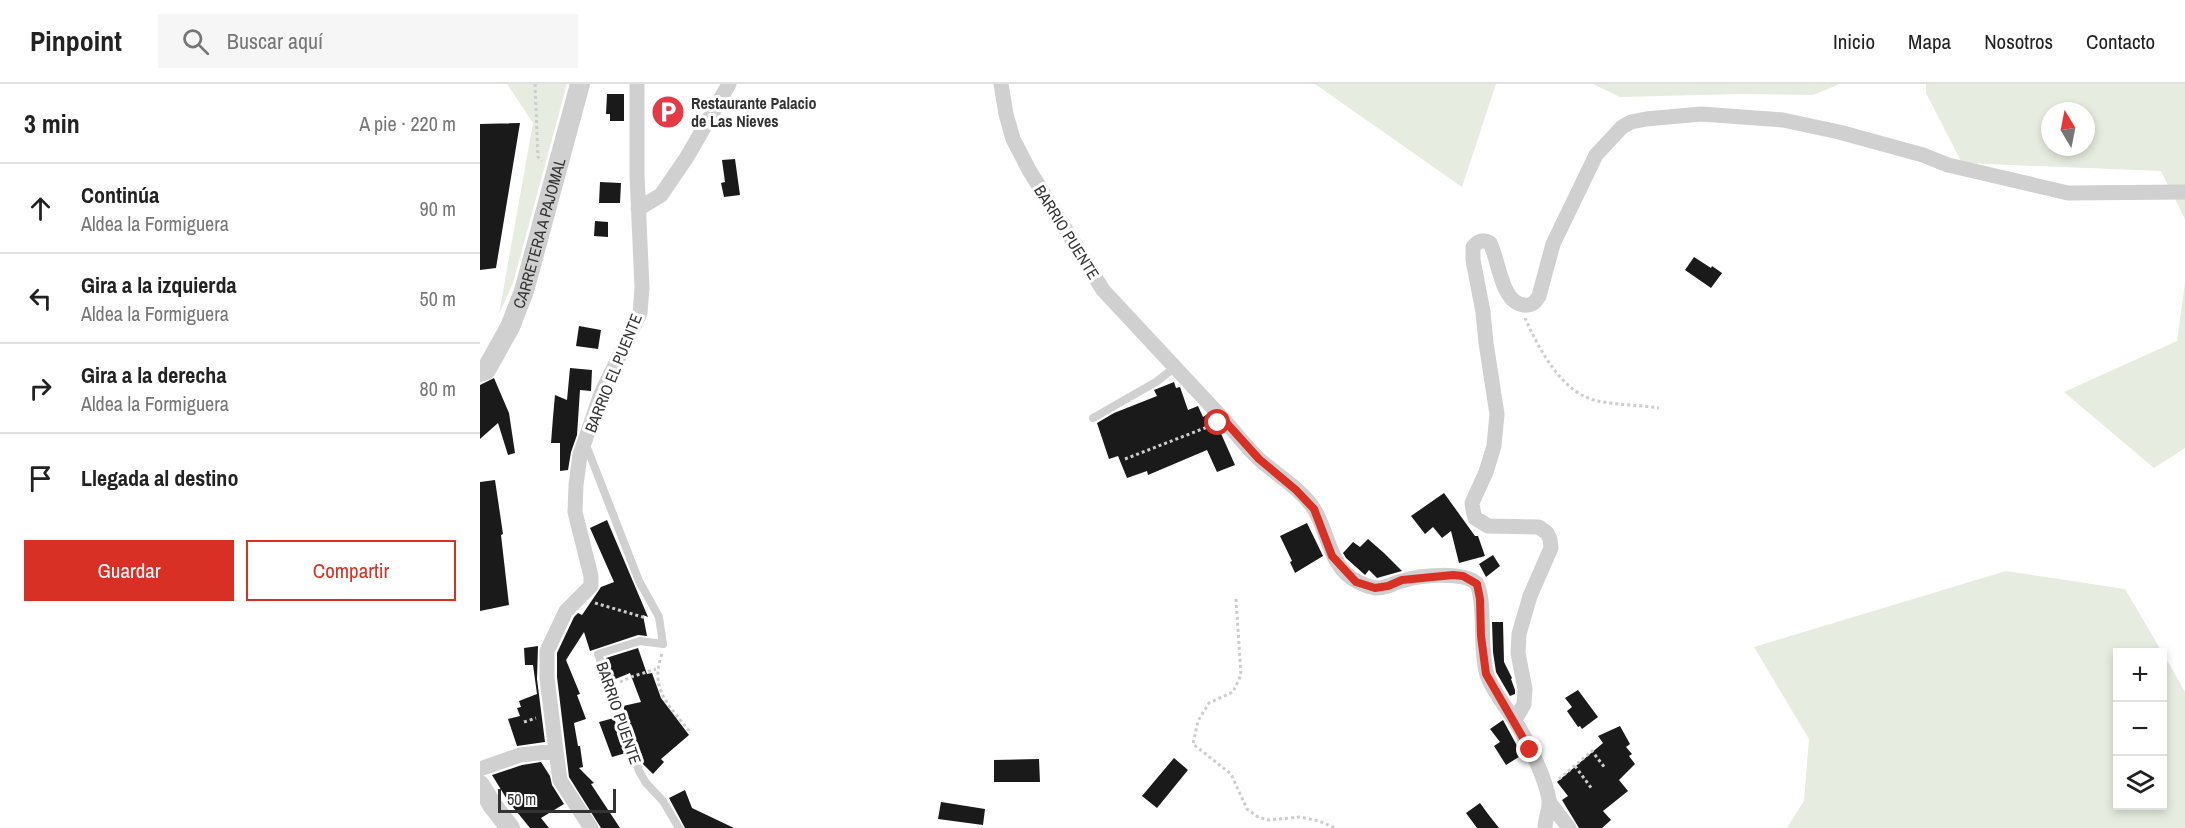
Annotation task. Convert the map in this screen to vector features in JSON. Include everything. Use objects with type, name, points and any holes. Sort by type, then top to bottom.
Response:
[{"type":"street","name":"CARRETERA A PAJOMAL","points":[[480,372],[486,370],[510,327],[524,291],[580,84]]},
{"type":"street","name":"BARRIO EL PUENTE","points":[[591,828],[560,780],[547,678],[547,651],[566,611],[591,586],[591,576],[575,512],[580,455],[614,365],[640,313],[642,288],[638,209],[637,84]]},
{"type":"street","points":[[638,209],[661,195],[687,157],[729,84]]},
{"type":"street","name":"BARRIO PUENTE","points":[[1001,84],[1013,139],[1064,229],[1103,290],[1259,459],[1296,490],[1314,509],[1332,556],[1356,582],[1375,588],[1402,580],[1453,575],[1463,576],[1473,581],[1479,589],[1481,636],[1486,674],[1515,720],[1538,768],[1550,803]]},
{"type":"street","points":[[1515,720],[1524,704],[1525,689],[1518,653],[1519,634],[1530,596],[1551,548],[1547,533],[1539,527],[1496,528],[1475,518],[1472,503],[1486,472],[1494,446],[1497,414],[1483,312],[1473,260],[1473,247],[1476,243],[1485,241],[1490,243],[1504,285],[1512,299],[1520,305],[1528,306],[1535,303],[1553,244],[1596,155],[1622,127],[1631,122],[1646,119],[1701,114],[1783,120],[1839,132],[1923,155],[1948,165],[2013,179],[2045,189],[2068,193],[2185,192]]},
{"type":"street","points":[[480,769],[520,755],[556,751]]},
{"type":"street","points":[[480,785],[510,828]]},
{"type":"street","points":[[1545,828],[1550,803]]},
{"type":"street","points":[[1550,803],[1569,828]]},
{"type":"lane","points":[[1093,418],[1156,382],[1171,364]]},
{"type":"lane","points":[[585,442],[639,581],[659,617],[663,644]]},
{"type":"lane","name":"BARRIO PUENTE","points":[[663,644],[640,641],[598,654],[639,771],[646,783],[663,801],[679,828]]},
{"type":"path","points":[[535,84],[537,157],[545,165],[557,168]]},
{"type":"path","points":[[1520,305],[1543,351],[1565,382],[1576,392],[1596,401],[1659,408]]},
{"type":"path","points":[[1125,459],[1223,419]]},
{"type":"path","points":[[582,596],[595,603],[645,618]]},
{"type":"path","points":[[1236,599],[1241,675],[1233,692],[1209,703],[1198,721],[1193,744],[1231,774],[1247,809],[1258,817],[1269,820],[1300,817],[1319,821],[1335,828]]},
{"type":"path","points":[[663,644],[664,650],[657,669],[657,680],[661,692],[690,732]]},
{"type":"path","points":[[610,687],[630,677],[657,669]]},
{"type":"path","points":[[1552,784],[1592,751],[1605,768]]},
{"type":"path","points":[[1575,766],[1592,789]]},
{"type":"shaded area","points":[[507,84],[567,84],[513,283],[499,314],[533,123]]},
{"type":"shaded area","points":[[1315,84],[1496,84],[1462,187]]},
{"type":"shaded area","points":[[1593,84],[1840,84],[1813,95],[1620,97]]},
{"type":"shaded area","points":[[1926,84],[2185,84],[2185,219],[2161,171],[1962,163],[1926,93]]},
{"type":"shaded area","points":[[2185,283],[2185,448],[2154,468],[2064,392],[2177,341]]},
{"type":"shaded area","points":[[2006,571],[2125,589],[2160,648],[2113,648],[2113,810],[2167,810],[2167,660],[2185,692],[2185,828],[1787,828],[1804,801],[1809,739],[1754,647]]},
{"type":"building","points":[[607,94],[624,94],[624,121],[610,121],[610,114],[606,114]]},
{"type":"building","points":[[520,123],[496,268],[480,270],[480,124]]},
{"type":"building","points":[[735,159],[740,195],[724,197],[721,183],[725,182],[722,160]]},
{"type":"building","points":[[600,182],[621,183],[620,203],[599,203]]},
{"type":"building","points":[[595,221],[608,222],[608,237],[594,236]]},
{"type":"building","points":[[1694,257],[1722,273],[1711,288],[1685,270]]},
{"type":"building","points":[[579,326],[601,330],[598,349],[576,346]]},
{"type":"building","points":[[570,368],[592,370],[591,391],[580,390],[577,435],[568,470],[560,471],[560,443],[551,443],[555,395],[567,400]]},
{"type":"building","points":[[494,378],[509,413],[515,453],[508,455],[498,423],[480,439],[480,385]]},
{"type":"building","points":[[1174,382],[1176,388],[1180,387],[1188,410],[1198,406],[1203,417],[1206,415],[1219,429],[1235,465],[1217,472],[1207,450],[1148,475],[1147,471],[1127,478],[1118,456],[1109,459],[1097,423],[1114,413],[1157,396],[1154,390]]},
{"type":"building","points":[[495,480],[503,534],[501,535],[509,605],[480,611],[480,482]]},
{"type":"building","points":[[1444,493],[1475,536],[1478,536],[1485,556],[1459,563],[1451,531],[1442,538],[1433,527],[1425,534],[1411,516]]},
{"type":"building","points":[[607,520],[648,617],[643,615],[647,636],[638,635],[590,651],[584,632],[566,660],[580,694],[577,695],[586,719],[574,723],[583,767],[579,768],[594,783],[591,784],[620,828],[601,828],[569,777],[557,677],[557,653],[574,617],[578,613],[582,615],[601,587],[614,582],[590,528]]},
{"type":"building","points":[[1307,523],[1323,556],[1295,573],[1280,536]]},
{"type":"building","points":[[1368,539],[1402,571],[1377,578],[1369,570],[1365,575],[1346,558],[1343,553],[1353,542],[1360,547]]},
{"type":"building","points":[[1493,555],[1500,566],[1486,577],[1479,564]]},
{"type":"building","points":[[1492,622],[1503,622],[1504,662],[1515,690],[1515,694],[1510,696],[1496,672]]},
{"type":"building","points":[[538,646],[537,679],[545,742],[517,746],[508,719],[520,716],[517,708],[521,707],[519,701],[537,694],[533,665],[525,665],[524,648]]},
{"type":"building","points":[[638,648],[647,674],[652,673],[661,698],[689,735],[661,759],[664,762],[653,774],[643,764],[623,706],[641,702],[630,673],[613,680],[606,658]]},
{"type":"building","points":[[1578,690],[1598,717],[1582,729],[1567,711],[1572,707],[1565,698]]},
{"type":"building","points":[[614,718],[626,753],[612,757],[599,722]]},
{"type":"building","points":[[1503,720],[1522,755],[1506,765],[1494,746],[1500,742],[1490,729]]},
{"type":"building","points":[[1620,726],[1630,744],[1626,747],[1632,754],[1629,756],[1635,764],[1619,780],[1628,791],[1603,811],[1611,820],[1602,828],[1579,828],[1562,800],[1568,796],[1557,782],[1603,743],[1598,736]]},
{"type":"building","points":[[1174,758],[1188,770],[1157,808],[1142,796]]},
{"type":"building","points":[[1039,759],[1040,782],[994,782],[994,760]]},
{"type":"building","points":[[541,762],[564,804],[541,818],[549,828],[530,828],[508,801],[492,775],[522,765]]},
{"type":"building","points":[[685,790],[692,808],[734,828],[685,828],[669,798]]},
{"type":"building","points":[[941,802],[985,809],[983,825],[938,819]]},
{"type":"building","points":[[1480,803],[1499,828],[1477,828],[1466,813]]},
{"type":"place","name":"Restaurante Palacio de Las Nieves","points":[[668,112]]},
{"type":"route","points":[[1218,423],[1223,419],[1259,459],[1296,490],[1314,509],[1332,556],[1356,582],[1375,588],[1402,580],[1453,575],[1463,576],[1477,584],[1486,674],[1492,687],[1515,720],[1530,750]]}]
